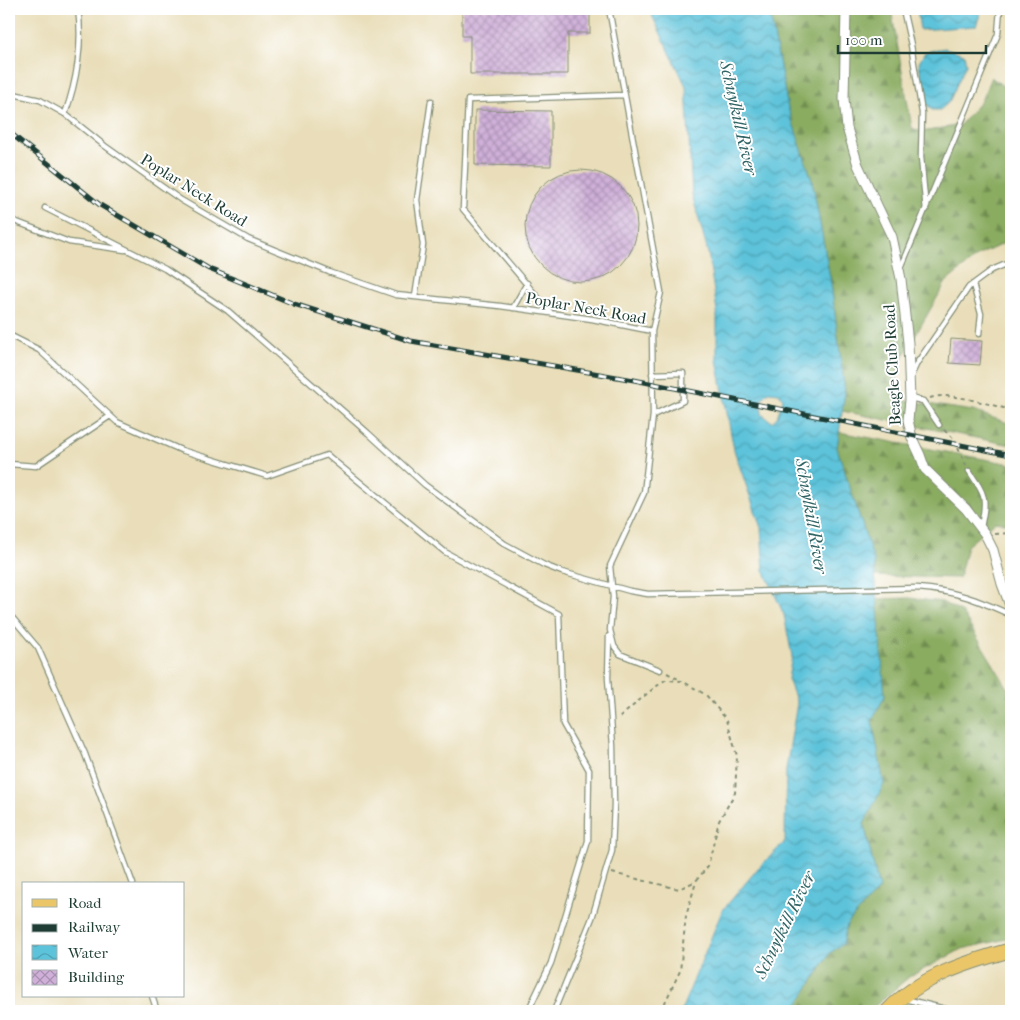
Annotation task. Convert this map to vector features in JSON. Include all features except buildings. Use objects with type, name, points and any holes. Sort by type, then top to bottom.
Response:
[{"type":"main road","points":[[888,1011],[923,983],[942,974],[1011,950]]},
{"type":"street","name":"Beagle Club Road","points":[[846,9],[844,99],[846,128],[858,165],[892,237],[906,321],[910,379],[908,420],[912,438],[925,469],[966,509],[983,531],[993,550],[1011,608]]},
{"type":"lane","points":[[65,114],[72,95],[78,59],[80,31],[78,9]]},
{"type":"lane","points":[[609,9],[661,292],[652,331]]},
{"type":"lane","points":[[903,9],[922,113],[921,157],[926,211]]},
{"type":"lane","points":[[899,272],[926,211],[998,34],[1000,9]]},
{"type":"lane","name":"Poplar Neck Road","points":[[9,93],[40,100],[65,114],[105,146],[181,200],[248,239],[329,272],[396,295],[551,313],[652,331],[653,415],[644,493],[610,566],[613,597],[608,678],[612,725],[614,804],[612,850],[592,918],[554,1011]]},
{"type":"lane","points":[[551,313],[463,209],[468,100],[624,95]]},
{"type":"lane","points":[[416,297],[423,245],[417,200],[431,101]]},
{"type":"lane","points":[[45,208],[184,281],[228,311],[420,480],[504,544],[544,565],[562,572],[639,592],[668,594],[917,588],[962,595],[1011,615]]},
{"type":"lane","points":[[9,219],[69,242],[129,251]]},
{"type":"lane","points":[[910,379],[916,363],[973,284],[992,270],[1011,262]]},
{"type":"lane","points":[[513,308],[527,283]]},
{"type":"lane","points":[[973,284],[981,314],[979,334]]},
{"type":"lane","points":[[9,335],[39,350],[117,422],[181,450],[267,476],[327,455],[445,552],[559,614],[563,724],[589,770],[588,841],[551,962],[528,1011]]},
{"type":"lane","points":[[652,374],[683,373],[683,401],[653,415]]},
{"type":"lane","points":[[910,398],[923,401],[939,425]]},
{"type":"lane","points":[[9,464],[36,466],[110,416]]},
{"type":"lane","points":[[969,471],[984,493],[983,531]]},
{"type":"lane","points":[[9,614],[38,648],[86,754],[132,882]]},
{"type":"lane","points":[[610,630],[614,646],[620,654],[660,670]]},
{"type":"lane","points":[[153,998],[157,1011]]},
{"type":"lane","points":[[902,998],[953,1011]]},
{"type":"path","points":[[923,401],[936,396],[969,399],[1011,410]]},
{"type":"path","points":[[939,425],[954,440]]},
{"type":"path","points":[[958,448],[969,471]]},
{"type":"path","points":[[983,531],[1011,533]]},
{"type":"path","points":[[660,670],[706,695],[727,720],[737,756],[734,793],[719,821],[708,866],[696,882],[686,916],[680,971],[661,1011]]},
{"type":"path","points":[[612,725],[626,710],[665,680],[682,681]]},
{"type":"path","points":[[606,872],[679,889],[696,882]]},
{"type":"green space","points":[[769,9],[891,9],[912,128],[922,132],[960,125],[981,101],[991,77],[1011,92],[1011,240],[979,255],[946,282],[899,364],[895,399],[973,411],[1011,424],[1011,445],[842,411],[845,392],[831,283],[812,181],[788,108]]},
{"type":"green space","points":[[839,432],[1011,464],[1011,530],[1010,524],[995,522],[967,546],[959,578],[875,576],[874,561],[837,448]]},
{"type":"green space","points":[[909,598],[942,602],[962,613],[1011,693],[1011,938],[962,949],[909,977],[869,1011],[794,1011],[830,953],[843,944],[847,924],[879,889],[864,823],[884,784],[872,720],[885,696],[876,599]]},
{"type":"water","name":"Schuylkill River","points":[[649,9],[769,9],[788,108],[812,180],[831,283],[845,392],[837,448],[874,561],[885,696],[872,720],[884,784],[864,824],[879,889],[847,924],[843,944],[830,953],[794,1011],[681,1011],[722,911],[759,867],[785,842],[786,769],[797,703],[788,679],[792,656],[784,615],[764,570],[761,528],[734,450],[717,360],[717,311],[708,253],[692,194],[686,86]],"holes":[[[769,392],[779,393],[783,399],[777,417],[772,422],[762,414],[761,400]]]},
{"type":"water","points":[[917,9],[982,9],[976,26],[920,30]]},
{"type":"water","points":[[945,48],[964,54],[966,64],[949,102],[940,110],[932,110],[925,102],[919,63],[925,52]]},
{"type":"railway","points":[[9,132],[100,205],[209,269],[294,304],[411,341],[634,380],[1011,455]]}]
